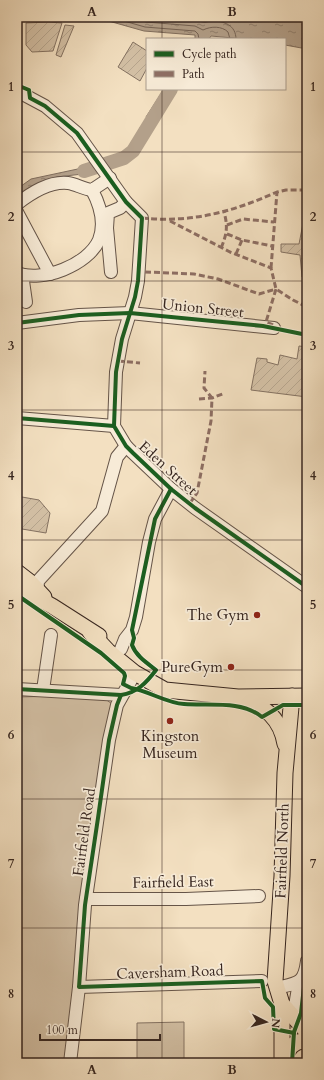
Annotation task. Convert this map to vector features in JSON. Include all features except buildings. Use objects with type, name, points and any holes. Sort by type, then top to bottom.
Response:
[{"type":"main road","points":[[17,572],[52,606],[90,632],[121,649],[153,674],[186,692]]},
{"type":"main road","points":[[90,632],[108,651],[135,673],[166,690],[238,697],[300,696]]},
{"type":"main road","name":"Fairfield North","points":[[282,1004],[276,988],[275,975],[282,876],[287,754],[300,696]]},
{"type":"main road","points":[[238,697],[259,704],[269,712],[281,729],[287,754]]},
{"type":"main road","points":[[282,1004],[307,1032]]},
{"type":"main road","points":[[282,1004],[282,1063]]},
{"type":"main road","points":[[282,1063],[289,1048],[300,1041],[307,1040]]},
{"type":"street","points":[[17,91],[44,106],[70,126],[81,137],[126,202],[142,218],[138,281],[122,339],[116,372],[114,426],[17,418]]},
{"type":"street","points":[[92,190],[108,176]]},
{"type":"street","points":[[17,204],[25,197],[55,183],[67,183],[92,190]]},
{"type":"street","points":[[26,302],[21,274],[50,274],[62,272],[91,250],[99,240],[102,225],[101,210],[92,190]]},
{"type":"street","points":[[111,272],[107,228],[108,213],[120,208],[126,202]]},
{"type":"street","points":[[17,212],[50,274]]},
{"type":"street","name":"Union Street","points":[[17,323],[79,315],[130,313],[274,328]]},
{"type":"street","name":"Eden Street","points":[[114,426],[126,446],[171,489],[195,508],[307,587]]},
{"type":"street","points":[[32,588],[102,511],[117,458],[126,446]]},
{"type":"street","points":[[121,649],[125,639],[132,630],[154,519],[171,489]]},
{"type":"street","points":[[43,690],[51,635]]},
{"type":"street","name":"Fairfield Road","points":[[70,1063],[79,987],[86,899],[110,740],[117,705],[121,695],[135,673]]},
{"type":"street","points":[[17,689],[121,695]]},
{"type":"street","name":"Fairfield East","points":[[86,899],[186,899],[257,892]]},
{"type":"street","points":[[293,1018],[299,982],[305,975],[307,961]]},
{"type":"street","name":"Caversham Road","points":[[79,987],[262,981]]},
{"type":"street","points":[[276,988],[299,982]]},
{"type":"shaded area","points":[[26,23],[62,23],[53,51],[32,52],[26,45]]},
{"type":"shaded area","points":[[65,25],[74,26],[61,57],[56,55]]},
{"type":"shaded area","points":[[133,42],[146,50],[146,70],[140,81],[118,67]]},
{"type":"shaded area","points":[[305,213],[307,213],[307,283],[302,277],[300,255],[281,252],[281,244],[299,244]]},
{"type":"shaded area","points":[[299,346],[307,347],[307,397],[251,390],[257,358],[267,359],[267,362],[278,365],[280,355],[297,359]]},
{"type":"shaded area","points":[[22,497],[39,500],[50,513],[46,533],[22,529],[18,521],[17,498]]},
{"type":"shaded area","points":[[100,695],[112,704],[64,1063],[17,1063],[17,697]]},
{"type":"shaded area","points":[[184,1022],[184,1063],[137,1063],[137,1023]]},
{"type":"water","points":[[78,17],[307,17],[307,49],[286,45],[286,38],[233,38],[211,36],[210,38],[195,38],[195,35],[144,31],[105,20]]},
{"type":"water","points":[[163,90],[175,90],[155,123],[146,117]]},
{"type":"water","points":[[141,126],[150,132],[135,155],[129,161],[112,168],[108,161],[128,150]]},
{"type":"water","points":[[87,167],[91,173],[57,177],[24,191],[17,197],[17,189],[31,179]]},
{"type":"waterway","points":[[84,171],[124,158],[133,151],[170,90]]},
{"type":"marked path","points":[[142,218],[178,219],[195,217],[228,210],[277,192],[286,190],[307,190]]},
{"type":"marked path","points":[[271,268],[277,192]]},
{"type":"marked path","points":[[221,248],[226,230],[224,212]]},
{"type":"marked path","points":[[227,225],[243,219],[274,222]]},
{"type":"marked path","points":[[170,221],[230,252],[271,268],[276,289],[307,307]]},
{"type":"marked path","points":[[227,234],[242,240],[272,246]]},
{"type":"marked path","points":[[236,254],[242,240]]},
{"type":"marked path","points":[[145,272],[194,274],[218,279],[259,294],[276,289]]},
{"type":"marked path","points":[[273,325],[266,322],[276,289]]},
{"type":"marked path","points":[[118,361],[140,363]]},
{"type":"marked path","points":[[190,503],[197,493],[211,421],[212,398],[204,388],[205,371]]},
{"type":"marked path","points":[[199,399],[212,398],[225,393]]},
{"type":"cycle path","points":[[17,85],[29,90],[30,98],[45,106],[77,133],[126,202],[142,218],[138,281],[135,297],[122,339],[116,372],[114,426],[126,446],[171,489],[195,508],[307,587]]},
{"type":"cycle path","points":[[17,323],[79,315],[130,313],[263,326],[307,335]]},
{"type":"cycle path","points":[[17,418],[114,426]]},
{"type":"cycle path","points":[[17,689],[121,695],[137,689],[149,679],[156,670],[136,653],[132,645],[134,638],[132,630],[155,519],[171,489]]},
{"type":"cycle path","points":[[17,595],[101,653],[124,673],[125,676],[123,684],[131,688],[177,703],[235,706],[254,712],[262,717],[283,705],[307,705]]},
{"type":"cycle path","points":[[121,695],[117,705],[109,740],[85,905],[79,987],[262,981],[265,998],[273,1007],[274,1029],[294,1033]]},
{"type":"cycle path","points":[[292,1063],[294,1032],[301,1013],[307,961]]},
{"type":"place","name":"The Gym","points":[[257,615]]},
{"type":"place","name":"PureGym","points":[[231,667]]},
{"type":"place","name":"Kingston Museum","points":[[170,721]]}]
